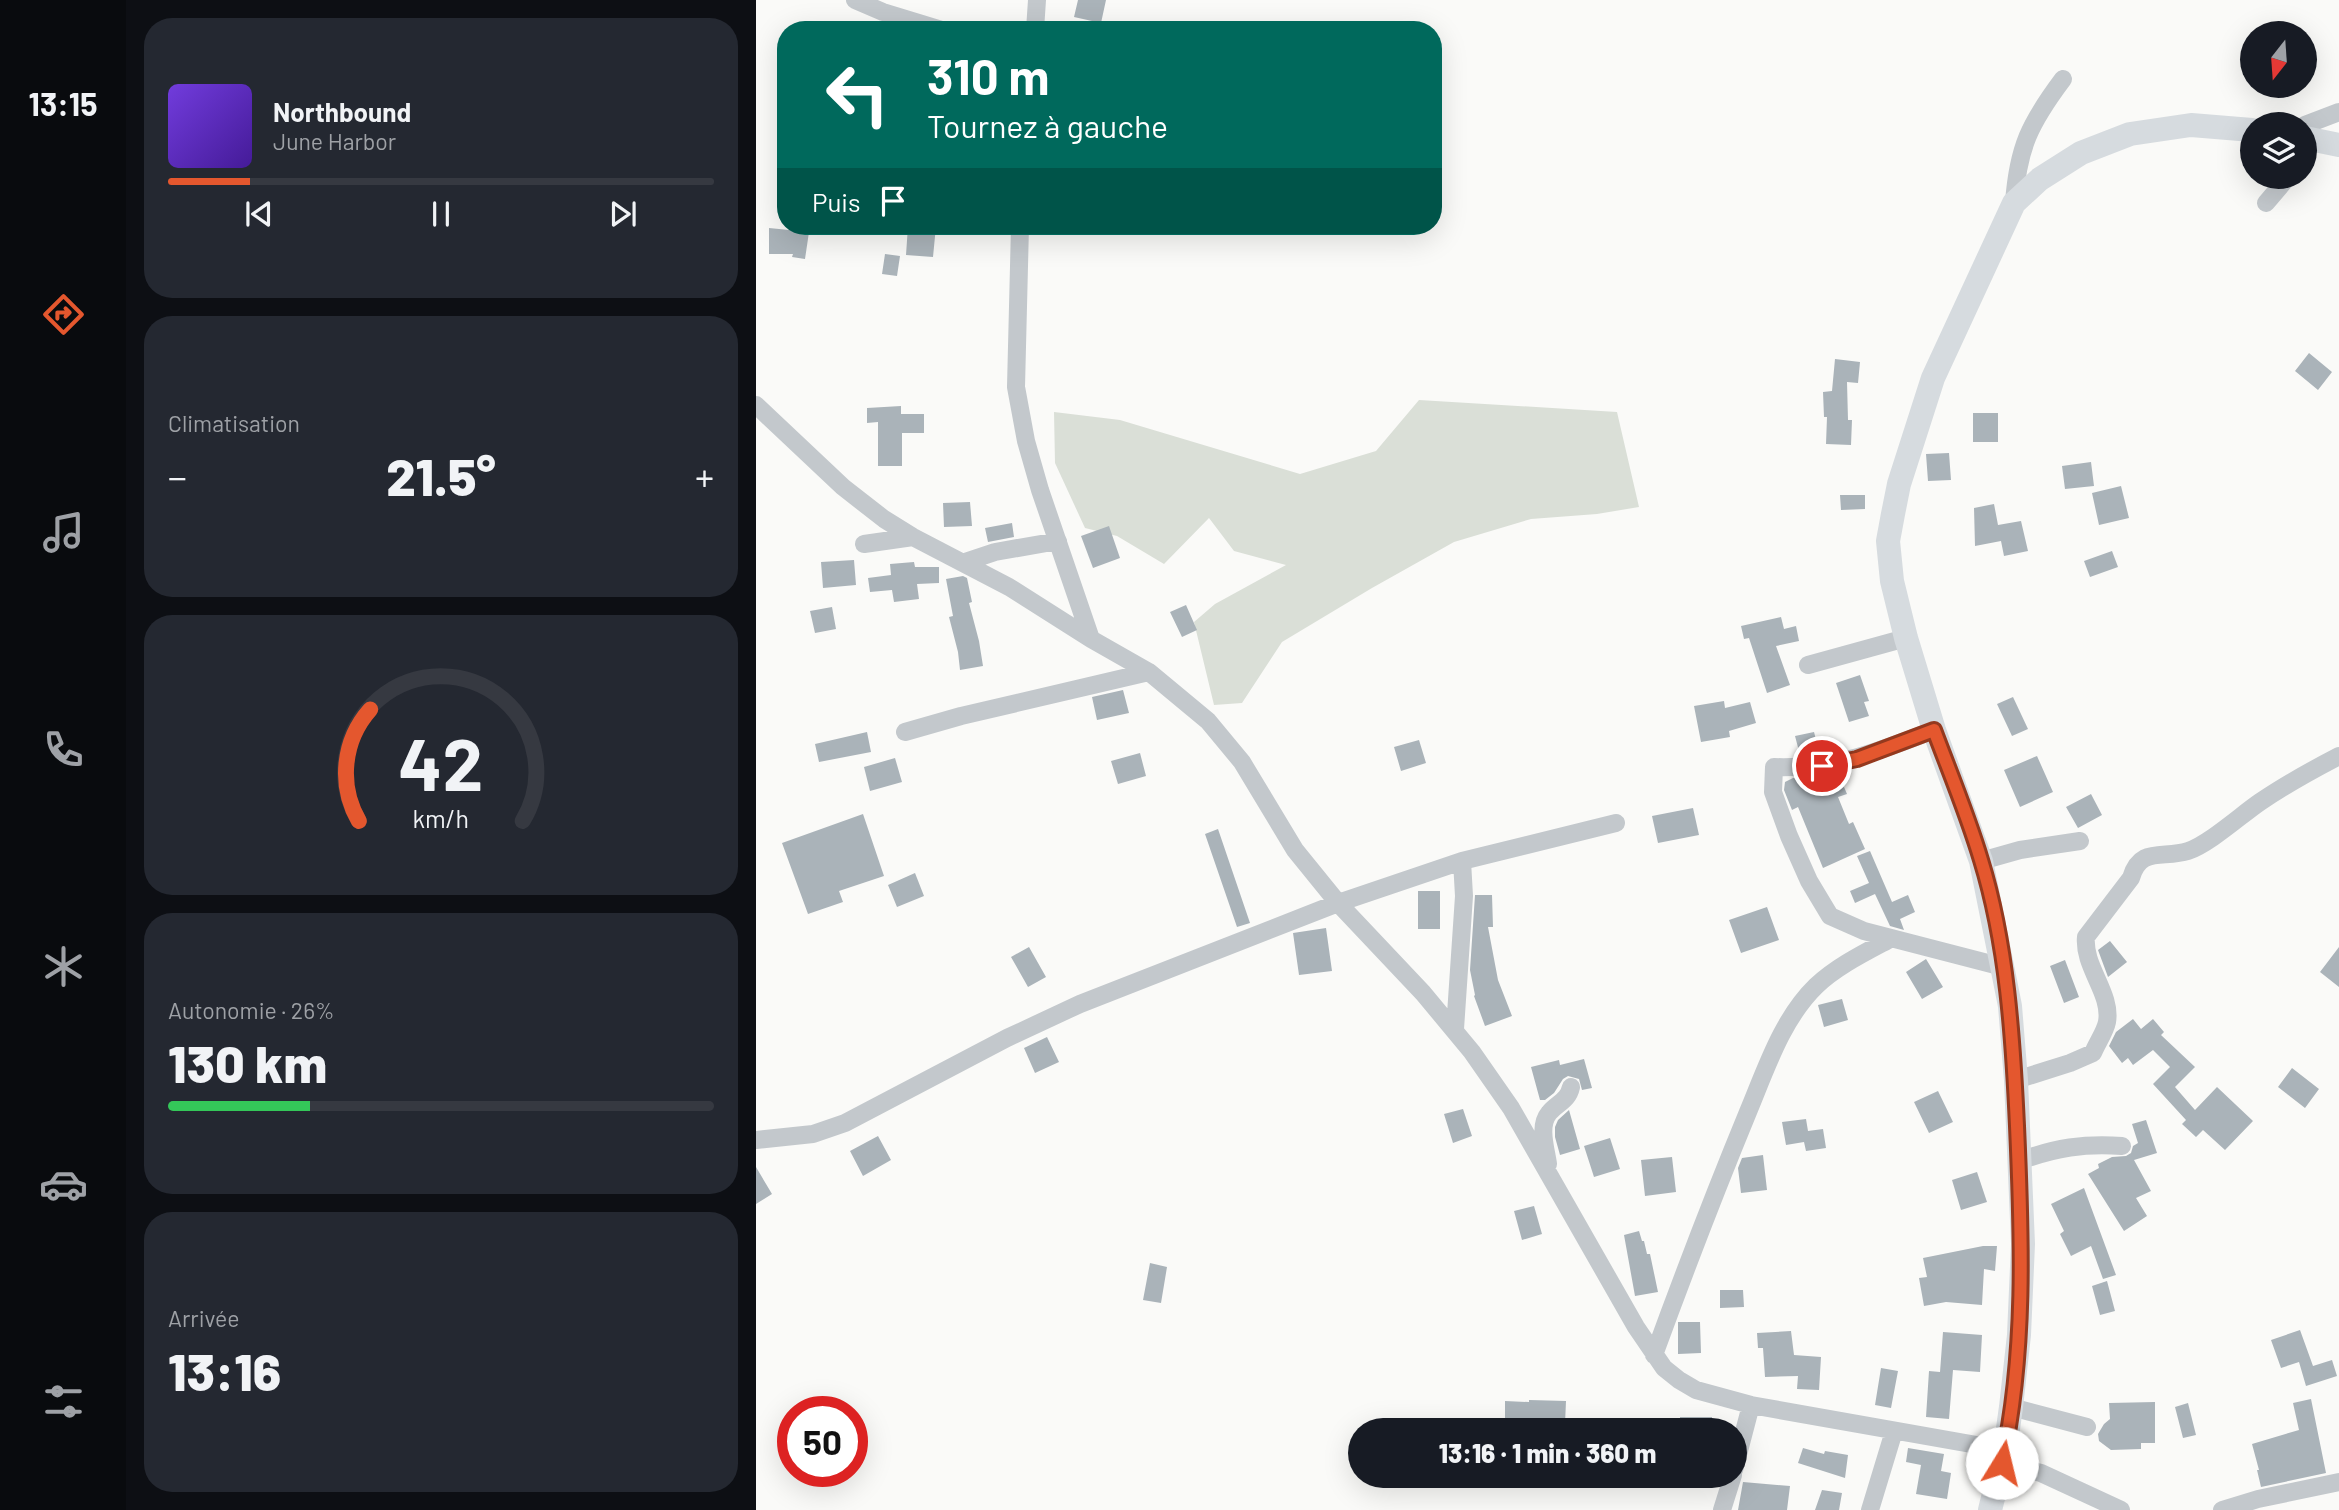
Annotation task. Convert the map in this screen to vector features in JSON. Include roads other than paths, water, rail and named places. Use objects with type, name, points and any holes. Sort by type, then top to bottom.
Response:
[{"type":"main road","points":[[1990,1510],[2004,1457],[2019,1335],[2022,1244],[2020,1161],[2010,1006],[1981,861],[1934,730],[1906,638],[1892,582],[1888,541],[1899,484],[1933,378],[2014,203],[2039,178],[2081,153],[2130,134],[2191,125],[2240,129]]},
{"type":"main road","points":[[2317,140],[2339,145]]},
{"type":"street","points":[[855,0],[912,21]]},
{"type":"street","points":[[1036,21],[1037,0]]},
{"type":"street","points":[[2014,203],[2016,176],[2029,131],[2039,110],[2063,79]]},
{"type":"street","points":[[2317,129],[2339,112]]},
{"type":"street","points":[[2266,203],[2278,189]]},
{"type":"street","points":[[1020,235],[1016,387],[1026,441],[1074,595],[1091,639]]},
{"type":"street","points":[[756,405],[843,487],[913,537],[1009,587],[1149,672],[1208,721],[1242,762],[1296,850],[1338,903],[1455,1029],[1511,1108],[1654,1355],[1679,1380],[1696,1390],[1751,1405],[1894,1431],[2004,1457],[2121,1510]]},
{"type":"street","points":[[864,544],[913,537]]},
{"type":"street","points":[[965,562],[995,552],[1059,541]]},
{"type":"street","points":[[1808,665],[1906,638]]},
{"type":"street","points":[[905,732],[961,716],[1149,672]]},
{"type":"street","points":[[1934,730],[1857,759],[1822,766],[1774,767],[1773,792],[1804,870],[1830,916],[1849,926],[2003,967]]},
{"type":"street","points":[[2016,1080],[2093,1053],[2107,1024],[2107,1007],[2085,949],[2086,937],[2131,878],[2134,866],[2143,858],[2189,850],[2270,795],[2339,756]]},
{"type":"street","points":[[756,1140],[813,1134],[845,1123],[1007,1038],[1080,1004],[1338,903],[1462,861],[1616,823]]},
{"type":"street","points":[[1981,861],[2020,850],[2080,841]]},
{"type":"street","points":[[1455,1029],[1464,897],[1462,861]]},
{"type":"street","points":[[1654,1355],[1776,1045],[1816,986],[1851,961],[1892,938]]},
{"type":"street","points":[[1549,1175],[1543,1129],[1549,1112],[1567,1098],[1571,1087]]},
{"type":"street","points":[[2020,1161],[2067,1147],[2094,1143],[2122,1146]]},
{"type":"street","points":[[1747,1420],[1751,1405]]},
{"type":"street","points":[[2011,1408],[2087,1427]]},
{"type":"street","points":[[1870,1510],[1894,1431]]},
{"type":"street","points":[[2222,1510],[2337,1481]]},
{"type":"street","points":[[1722,1510],[1729,1488]]}]
